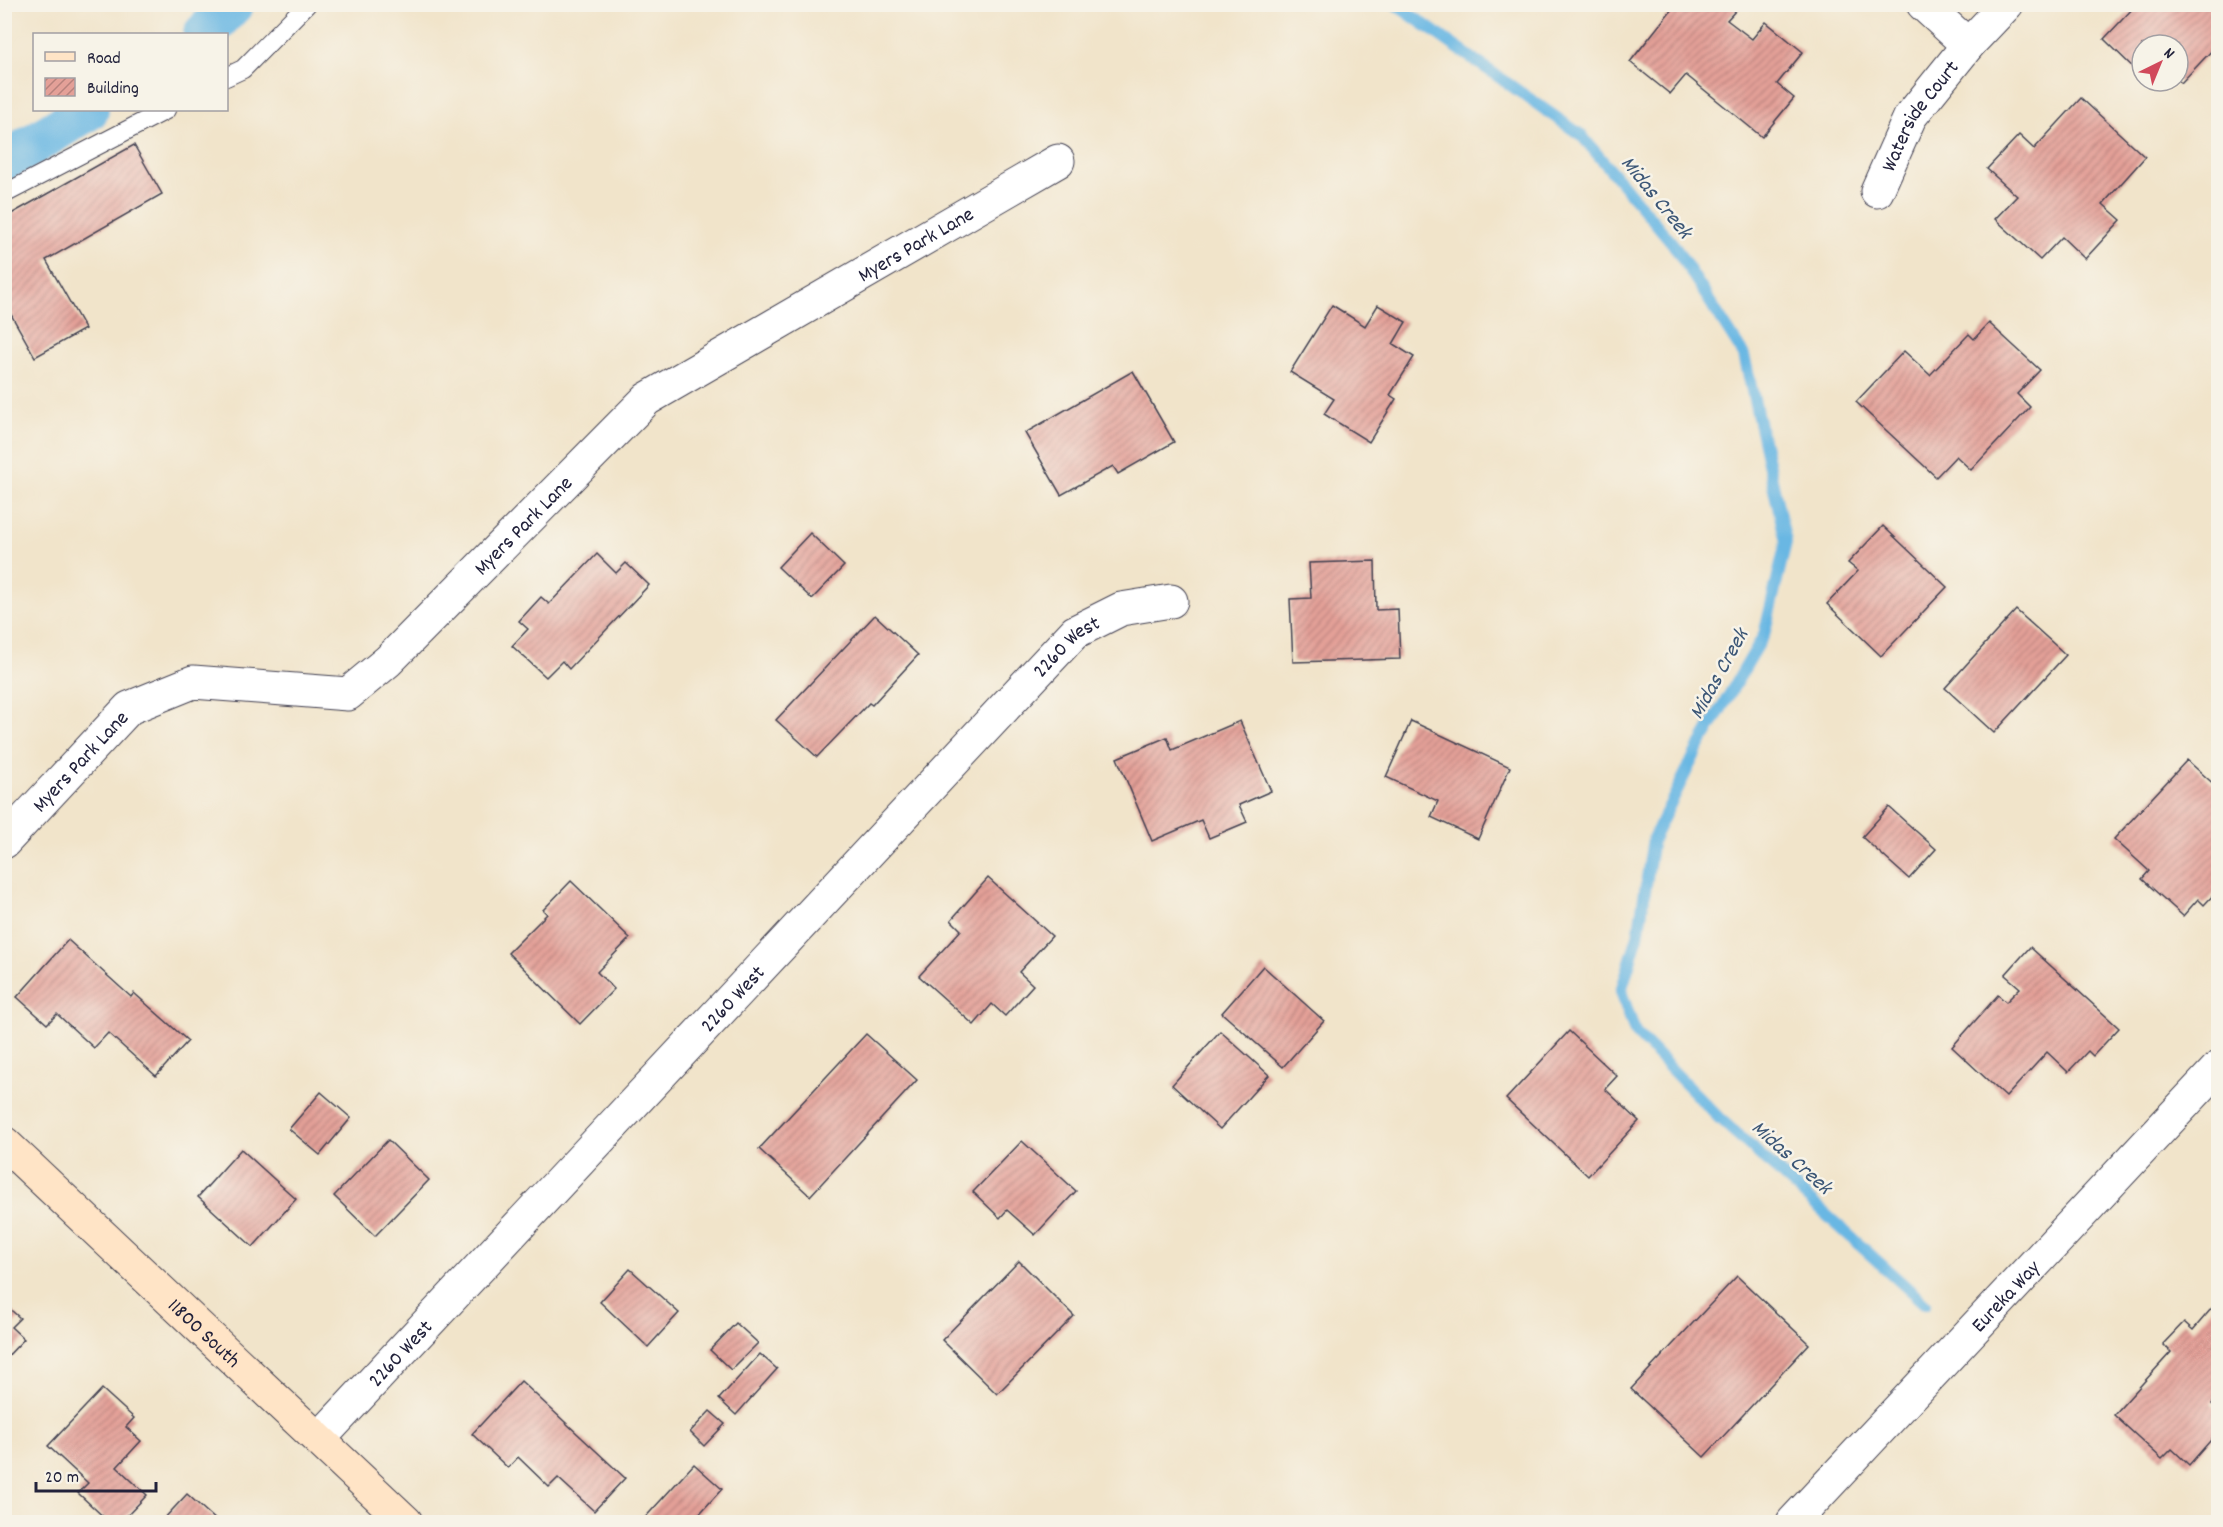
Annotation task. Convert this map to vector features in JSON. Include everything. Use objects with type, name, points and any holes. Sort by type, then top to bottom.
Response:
[{"type":"main road","name":"11800 South","points":[[4,1143],[406,1522]]},
{"type":"street","points":[[1923,4],[1968,45]]},
{"type":"street","name":"Waterside Court","points":[[1877,191],[1910,117],[1968,45],[2007,4]]},
{"type":"street","name":"Myers Park Lane","points":[[4,842],[129,708],[193,682],[348,694],[388,661],[648,399],[1058,161]]},
{"type":"street","name":"2260 West","points":[[319,1439],[1075,632],[1121,609],[1171,601]]},
{"type":"street","name":"Eureka Way","points":[[1793,1522],[2218,1068]]},
{"type":"lane","points":[[228,76],[243,69],[307,4]]},
{"type":"lane","points":[[4,194],[163,111]]},
{"type":"building","points":[[1676,4],[1732,4],[1737,9],[1727,20],[1752,39],[1766,22],[1803,52],[1777,84],[1794,98],[1762,137],[1686,75],[1670,94],[1630,62]]},
{"type":"building","points":[[2137,4],[2218,4],[2218,44],[2190,74],[2190,33],[2130,33],[2130,64],[2104,39]]},
{"type":"building","points":[[2081,98],[2145,157],[2103,204],[2121,220],[2085,259],[2062,237],[2040,260],[1995,219],[2017,196],[1987,169],[2019,135],[2034,149]]},
{"type":"building","points":[[134,145],[162,194],[46,260],[85,329],[35,357],[4,302],[4,218]]},
{"type":"building","points":[[1332,305],[1365,326],[1378,305],[1406,322],[1393,344],[1414,357],[1390,395],[1396,399],[1369,442],[1324,414],[1334,399],[1290,372]]},
{"type":"building","points":[[1989,323],[2040,370],[2017,394],[2030,407],[1971,470],[1956,456],[1936,477],[1856,402],[1904,351],[1930,375],[1969,334],[1974,339]]},
{"type":"building","points":[[1133,371],[1174,442],[1118,474],[1113,466],[1061,495],[1025,433]]},
{"type":"building","points":[[1883,526],[1947,587],[1881,656],[1827,604],[1858,571],[1848,563]]},
{"type":"building","points":[[810,533],[844,566],[812,599],[778,567]]},
{"type":"building","points":[[597,554],[616,573],[626,563],[649,585],[569,669],[562,661],[546,677],[512,646],[528,629],[519,621],[541,597],[549,604]]},
{"type":"building","points":[[1375,561],[1376,610],[1398,609],[1400,659],[1293,662],[1290,599],[1311,598],[1309,563]]},
{"type":"building","points":[[2016,610],[2066,655],[1994,733],[1945,688]]},
{"type":"building","points":[[875,615],[918,655],[872,705],[869,703],[817,757],[776,720]]},
{"type":"building","points":[[1240,721],[1271,791],[1239,805],[1247,822],[1209,838],[1201,820],[1152,841],[1117,758],[1167,737],[1172,750]]},
{"type":"building","points":[[1411,721],[1510,767],[1478,839],[1431,817],[1438,801],[1386,777]]},
{"type":"building","points":[[2187,760],[2218,788],[2218,890],[2204,905],[2198,899],[2183,916],[2142,879],[2149,871],[2114,839]]},
{"type":"building","points":[[1889,807],[1936,849],[1909,879],[1862,837]]},
{"type":"building","points":[[988,878],[1052,936],[1019,972],[1033,985],[1005,1016],[992,1004],[974,1025],[919,976],[961,930],[951,920]]},
{"type":"building","points":[[571,881],[630,938],[597,972],[614,989],[580,1024],[508,953],[547,914],[543,910]]},
{"type":"building","points":[[68,940],[131,997],[134,993],[188,1041],[156,1076],[108,1033],[94,1048],[57,1014],[47,1024],[17,997]]},
{"type":"building","points":[[2030,947],[2119,1028],[2093,1056],[2088,1051],[2068,1072],[2047,1052],[2006,1097],[1952,1047],[1998,995],[2006,1002],[2020,988],[2005,975]]},
{"type":"building","points":[[1263,966],[1324,1021],[1283,1067],[1222,1013]]},
{"type":"building","points":[[1220,1031],[1269,1075],[1220,1129],[1172,1085]]},
{"type":"building","points":[[1569,1031],[1617,1076],[1605,1089],[1639,1121],[1588,1176],[1506,1099]]},
{"type":"building","points":[[866,1034],[917,1080],[810,1196],[759,1149]]},
{"type":"building","points":[[321,1092],[351,1118],[320,1155],[289,1129]]},
{"type":"building","points":[[388,1140],[429,1180],[375,1236],[334,1196]]},
{"type":"building","points":[[1022,1141],[1076,1191],[1035,1235],[1007,1210],[1000,1218],[973,1192]]},
{"type":"building","points":[[241,1149],[296,1199],[253,1247],[198,1197]]},
{"type":"building","points":[[1019,1261],[1074,1316],[997,1394],[942,1340]]},
{"type":"building","points":[[630,1269],[679,1313],[648,1347],[600,1302]]},
{"type":"building","points":[[1737,1276],[1809,1344],[1704,1457],[1631,1389]]},
{"type":"building","points":[[2218,1301],[2218,1397],[2212,1404],[2218,1410],[2218,1432],[2189,1465],[2172,1449],[2162,1459],[2114,1415],[2171,1352],[2163,1344],[2184,1322],[2193,1330]]},
{"type":"building","points":[[4,1304],[20,1318],[11,1327],[24,1339],[4,1360]]},
{"type":"building","points":[[736,1323],[758,1343],[731,1370],[710,1350]]},
{"type":"building","points":[[760,1354],[777,1369],[736,1415],[719,1399]]},
{"type":"building","points":[[521,1381],[625,1478],[594,1511],[558,1478],[549,1487],[518,1457],[508,1468],[472,1434]]},
{"type":"building","points":[[102,1389],[134,1418],[126,1427],[141,1441],[117,1467],[147,1495],[121,1522],[109,1522],[78,1493],[88,1483],[48,1446]]},
{"type":"building","points":[[710,1411],[725,1424],[704,1446],[690,1432]]},
{"type":"building","points":[[694,1464],[722,1489],[692,1522],[641,1522]]},
{"type":"building","points":[[187,1494],[218,1522],[161,1522]]},
{"type":"waterway","points":[[205,33],[233,4]]},
{"type":"waterway","name":"Midas Creek","points":[[1395,4],[1581,135],[1673,244],[1744,355],[1786,542],[1764,635],[1697,750],[1653,839],[1638,936],[1621,991],[1635,1032],[1719,1118],[1925,1304]]},
{"type":"waterway","points":[[4,160],[23,151],[86,111]]}]
